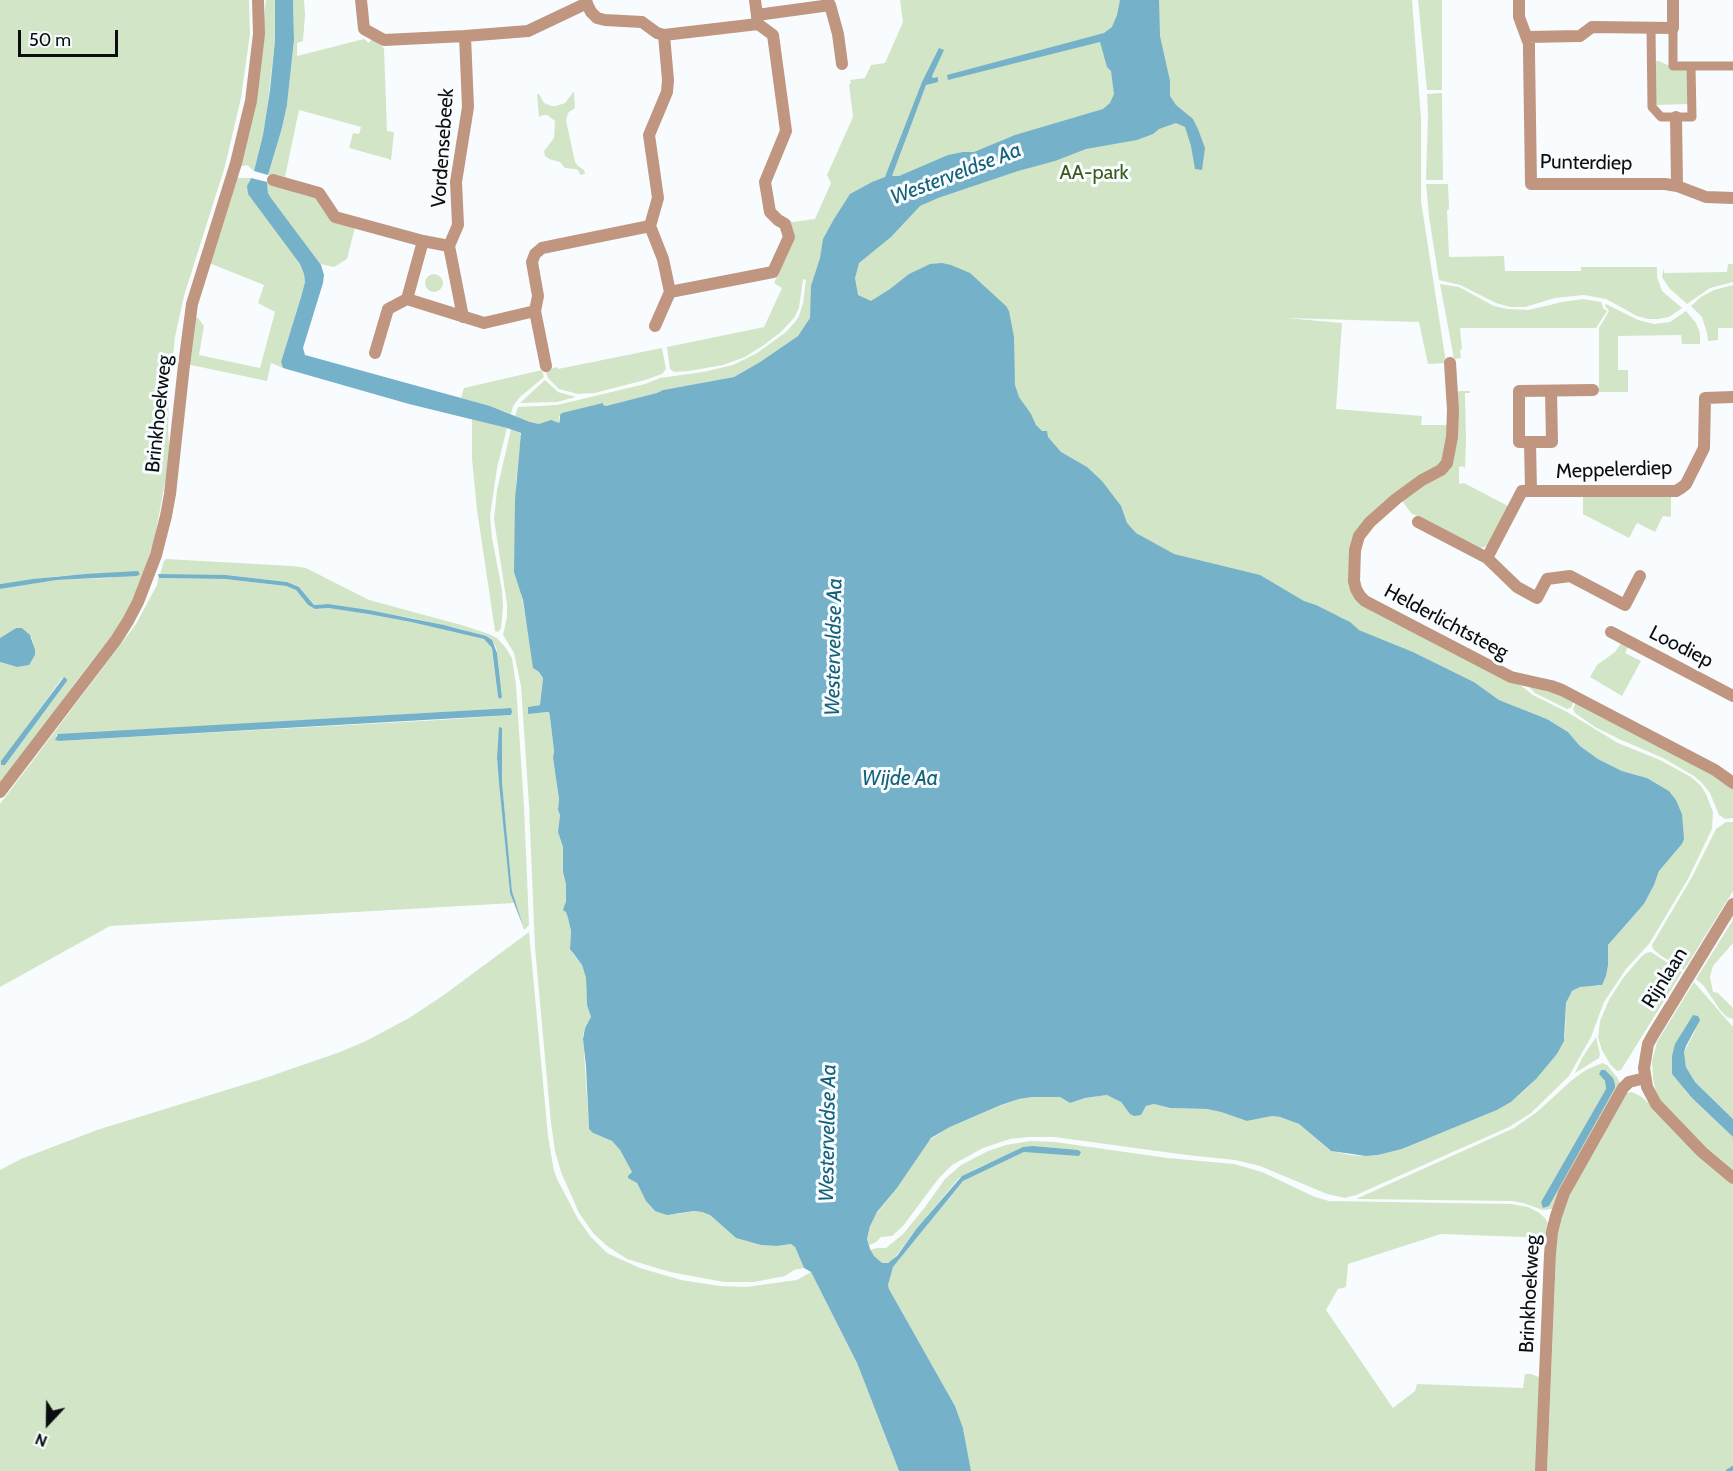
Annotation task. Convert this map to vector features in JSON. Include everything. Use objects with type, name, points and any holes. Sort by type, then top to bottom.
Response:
[{"type":"street","name":"Brinkhoekweg","points":[[0,792],[116,640],[138,602],[156,555],[170,494],[192,304],[236,163],[251,101],[259,34],[258,0]]},
{"type":"street","points":[[361,0],[364,28],[384,40],[528,31],[586,2],[597,18],[642,22],[657,33],[664,35],[757,19],[830,2],[842,64]]},
{"type":"street","points":[[670,292],[773,272],[789,237],[786,224],[770,212],[765,182],[786,131],[773,35],[757,19],[754,0]]},
{"type":"street","name":"Punterdiep","points":[[1519,0],[1519,17],[1527,37],[1529,52],[1531,184],[1655,184],[1677,186],[1706,197],[1733,198]]},
{"type":"street","points":[[1672,0],[1673,66],[1733,66]]},
{"type":"street","points":[[1527,37],[1580,36],[1592,27],[1673,28]]},
{"type":"street","points":[[1651,27],[1652,107],[1661,117],[1692,117],[1691,66]]},
{"type":"street","points":[[655,326],[670,292],[663,259],[650,226],[658,198],[649,135],[667,92],[664,35]]},
{"type":"street","name":"Vordensebeek","points":[[463,316],[449,246],[458,225],[456,182],[468,107],[465,36]]},
{"type":"street","points":[[1676,117],[1677,186]]},
{"type":"street","points":[[273,180],[319,193],[335,217],[449,246]]},
{"type":"street","points":[[546,366],[535,311],[538,296],[532,262],[535,254],[542,249],[650,226]]},
{"type":"street","points":[[375,353],[388,309],[406,299],[423,241]]},
{"type":"street","points":[[406,299],[484,323],[535,311]]},
{"type":"street","name":"Helderlichtsteeg","points":[[1450,363],[1453,410],[1452,437],[1447,463],[1441,470],[1422,480],[1396,499],[1364,529],[1357,543],[1354,560],[1354,581],[1360,596],[1365,602],[1504,674],[1562,690],[1715,770],[1733,783]]},
{"type":"street","name":"Meppelerdiep","points":[[1551,391],[1552,442],[1519,442],[1519,391],[1593,390]]},
{"type":"street","name":"Meppelerdiep","points":[[1487,558],[1522,491],[1676,491],[1686,484],[1704,448],[1705,398],[1733,398]]},
{"type":"street","name":"Meppelerdiep","points":[[1530,442],[1531,491]]},
{"type":"street","points":[[1418,522],[1487,558],[1517,587],[1537,598],[1547,579],[1570,576],[1625,605],[1640,576]]},
{"type":"street","name":"Loodiep","points":[[1611,632],[1733,696]]},
{"type":"street","name":"Rijnlaan","points":[[1645,1078],[1646,1055],[1653,1035],[1733,904]]},
{"type":"street","name":"Brinkhoekweg","points":[[1541,1471],[1550,1254],[1556,1216],[1564,1193],[1623,1088],[1629,1083],[1645,1078]]},
{"type":"street","points":[[1645,1078],[1650,1095],[1662,1111],[1702,1152],[1733,1178]]},
{"type":"green space","points":[[0,0],[249,0],[250,34],[241,98],[225,166],[184,296],[175,337],[169,394],[170,455],[154,542],[145,573],[124,620],[0,786],[0,662],[17,667],[35,655],[32,638],[22,628],[16,628],[0,638],[0,589],[57,580],[109,578],[139,572],[59,576],[0,584]],"holes":[[[62,678],[67,678],[5,765],[1,763]]]},
{"type":"green space","points":[[266,0],[275,0],[275,40],[263,135],[254,171],[247,165],[238,167],[260,55]]},
{"type":"green space","points":[[293,0],[304,0],[303,41],[297,43],[297,56],[364,39],[369,43],[372,39],[384,48],[387,131],[394,132],[391,161],[349,148],[353,133],[359,134],[361,127],[299,110],[285,177],[268,175],[287,105],[294,40]]},
{"type":"green space","name":"AA-park","points":[[900,0],[1412,0],[1421,118],[1421,201],[1446,363],[1428,364],[1419,322],[1286,318],[1342,323],[1336,409],[1422,416],[1421,425],[1449,425],[1444,460],[1362,524],[1351,587],[1618,743],[1660,760],[1691,777],[1701,786],[1713,812],[1712,829],[1688,879],[1649,944],[1626,969],[1604,1002],[1591,1037],[1569,1076],[1531,1113],[1509,1127],[1345,1198],[1327,1194],[1260,1166],[1235,1160],[1054,1137],[1010,1139],[983,1148],[952,1165],[939,1178],[903,1226],[892,1236],[881,1237],[869,1245],[867,1239],[873,1218],[897,1188],[928,1141],[950,1127],[1019,1099],[1060,1097],[1070,1103],[1107,1095],[1118,1099],[1125,1107],[1141,1115],[1146,1106],[1154,1104],[1170,1108],[1207,1109],[1247,1121],[1272,1116],[1280,1117],[1299,1124],[1329,1150],[1366,1156],[1402,1149],[1497,1110],[1511,1102],[1528,1087],[1557,1054],[1565,1036],[1566,1003],[1572,991],[1591,985],[1600,986],[1606,976],[1608,945],[1644,904],[1659,871],[1682,844],[1682,814],[1669,791],[1647,778],[1622,771],[1598,759],[1580,746],[1568,732],[1547,719],[1499,700],[1474,682],[1413,652],[1359,630],[1341,617],[1149,559],[873,303],[812,302],[810,321],[798,336],[734,377],[663,390],[620,403],[559,416],[559,423],[539,424],[515,416],[518,407],[557,405],[645,384],[660,378],[733,365],[757,353],[786,332],[799,316],[806,280],[803,279],[799,308],[794,318],[764,345],[745,357],[723,365],[689,371],[674,372],[670,369],[667,347],[764,327],[782,288],[774,283],[795,237],[790,221],[815,219],[831,183],[827,175],[853,117],[850,80],[865,78],[871,65],[885,63],[903,22]]},
{"type":"green space","points":[[1418,0],[1442,0],[1442,90],[1427,90]]},
{"type":"green space","points":[[1656,61],[1670,66],[1670,70],[1689,70],[1689,104],[1656,105]]},
{"type":"green space","points":[[574,91],[575,108],[568,113],[566,120],[575,162],[584,170],[585,174],[580,175],[578,170],[565,168],[560,162],[545,156],[544,151],[554,138],[555,121],[547,115],[539,117],[537,94],[544,103],[556,106],[565,103]]},
{"type":"green space","points":[[1442,93],[1443,180],[1426,180],[1427,94]]},
{"type":"green space","points":[[235,178],[251,178],[248,183],[300,264],[304,274],[305,282],[281,362],[283,368],[271,363],[267,381],[186,364],[194,317],[198,318],[204,326],[199,355],[260,368],[275,312],[258,303],[264,285],[209,263]]},
{"type":"green space","points":[[267,182],[275,186],[316,195],[355,227],[347,259],[334,267],[320,264],[271,198]]},
{"type":"green space","points":[[1426,184],[1448,184],[1449,257],[1504,256],[1505,271],[1581,271],[1581,267],[1657,267],[1657,277],[1662,291],[1682,308],[1669,317],[1648,319],[1637,316],[1606,299],[1584,295],[1555,298],[1525,307],[1510,307],[1496,303],[1460,285],[1439,280]]},
{"type":"green space","points":[[1728,264],[1733,264],[1733,282],[1710,288],[1687,304],[1669,288],[1662,277],[1664,267],[1664,273],[1727,272]]},
{"type":"green space","points":[[434,274],[440,277],[443,283],[440,289],[434,292],[428,289],[425,283],[428,277]]},
{"type":"green space","points":[[1440,284],[1459,287],[1494,306],[1508,309],[1528,310],[1583,299],[1601,302],[1607,311],[1596,328],[1460,328],[1461,358],[1454,359]]},
{"type":"green space","points":[[1733,285],[1733,328],[1718,328],[1718,340],[1708,341],[1702,317],[1691,306],[1714,290]]},
{"type":"green space","points":[[1606,304],[1638,320],[1654,324],[1670,322],[1686,311],[1696,323],[1700,333],[1700,344],[1682,344],[1681,335],[1618,336],[1618,370],[1628,370],[1628,392],[1599,392],[1599,328],[1609,311]]},
{"type":"green space","points":[[662,348],[666,369],[662,374],[595,393],[578,394],[559,389],[548,378],[545,370],[558,367],[558,369]]},
{"type":"green space","points":[[542,370],[544,377],[520,397],[513,406],[511,414],[461,398],[464,388]]},
{"type":"green space","points":[[545,380],[558,392],[576,397],[557,402],[520,403]]},
{"type":"green space","points":[[1459,391],[1470,391],[1470,393],[1465,393],[1465,468],[1459,467],[1459,484],[1464,483],[1508,506],[1488,545],[1482,548],[1411,513],[1403,502],[1403,499],[1413,491],[1446,472]]},
{"type":"green space","points":[[472,419],[507,428],[497,468],[490,516],[502,590],[501,628],[498,632],[495,631],[477,510],[472,459]]},
{"type":"green space","points":[[511,429],[520,433],[521,436],[516,483],[516,547],[514,553],[533,668],[543,678],[540,705],[528,707],[528,713],[549,712],[550,717],[559,799],[558,832],[563,847],[563,872],[566,884],[565,904],[571,931],[570,947],[582,965],[586,978],[587,1005],[591,1017],[583,1035],[589,1129],[612,1141],[620,1150],[632,1172],[634,1181],[655,1211],[677,1214],[702,1212],[710,1215],[736,1238],[761,1245],[792,1244],[804,1268],[794,1270],[785,1276],[754,1282],[724,1282],[670,1272],[627,1259],[607,1246],[593,1233],[579,1213],[561,1172],[551,1123],[535,948],[521,686],[514,653],[503,635],[507,604],[494,519],[497,490]]},
{"type":"green space","points":[[1583,497],[1671,497],[1671,517],[1663,516],[1655,532],[1637,523],[1629,538],[1583,514]]},
{"type":"green space","points":[[166,559],[306,568],[369,600],[465,626],[497,638],[512,658],[516,685],[529,925],[524,930],[512,891],[501,758],[497,758],[510,893],[514,903],[110,926],[0,987],[0,804],[136,624],[157,585],[158,578],[225,579],[286,586],[296,590],[308,605],[315,609],[328,608],[368,614],[484,639],[492,648],[498,697],[502,697],[496,647],[489,638],[412,618],[328,604],[314,605],[299,587],[287,582],[226,575],[160,574]],"holes":[[[511,708],[511,715],[59,741],[56,735]]]},
{"type":"green space","points":[[1622,642],[1629,645],[1625,653],[1641,661],[1622,696],[1590,677],[1597,665],[1615,652]]},
{"type":"green space","points":[[1529,687],[1548,689],[1574,701],[1571,708],[1567,709],[1535,693]]},
{"type":"green space","points":[[1576,702],[1719,778],[1733,788],[1733,818],[1725,819],[1719,815],[1710,793],[1694,776],[1663,758],[1595,727],[1575,713],[1573,709]]},
{"type":"green space","points":[[1726,822],[1733,822],[1733,891],[1684,970],[1660,955],[1652,945],[1692,877],[1716,829]]},
{"type":"green space","points":[[1733,920],[1733,943],[1713,966],[1710,977],[1713,992],[1718,993],[1733,1008],[1733,1019],[1720,1010],[1704,986],[1696,979]]},
{"type":"green space","points":[[529,932],[548,1136],[554,1171],[578,1219],[607,1253],[640,1268],[681,1280],[746,1287],[797,1280],[811,1272],[857,1363],[899,1471],[0,1471],[0,1170],[21,1159],[97,1130],[265,1078],[366,1041],[409,1018],[441,997]]},
{"type":"green space","points":[[1651,952],[1682,972],[1621,1070],[1617,1071],[1602,1050],[1598,1038],[1600,1021],[1609,1000],[1623,978],[1641,957]]},
{"type":"green space","points":[[1694,982],[1733,1027],[1733,1119],[1695,1082],[1686,1067],[1684,1052],[1695,1031],[1698,1016],[1672,1074],[1692,1098],[1733,1137],[1733,1173],[1666,1111],[1656,1092],[1653,1079],[1652,1061],[1657,1042]]},
{"type":"green space","points":[[1596,1037],[1599,1058],[1575,1073],[1582,1058]]},
{"type":"green space","points":[[1602,1063],[1607,1065],[1621,1085],[1552,1209],[1543,1210],[1512,1201],[1356,1199],[1514,1128],[1537,1112],[1586,1070]],"holes":[[[1601,1070],[1615,1088],[1547,1207],[1541,1202],[1606,1089],[1605,1081],[1599,1074]]]},
{"type":"green space","points":[[1632,1092],[1642,1097],[1733,1183],[1733,1471],[1547,1471],[1557,1231],[1567,1199],[1626,1093]]},
{"type":"green space","points":[[1030,1141],[1055,1142],[1167,1158],[1234,1164],[1262,1172],[1315,1197],[1329,1201],[1511,1204],[1528,1207],[1538,1212],[1550,1227],[1549,1238],[1441,1234],[1348,1264],[1346,1287],[1338,1289],[1326,1310],[1393,1408],[1415,1391],[1417,1384],[1523,1388],[1525,1374],[1539,1377],[1541,1383],[1537,1471],[971,1471],[963,1428],[955,1406],[889,1289],[893,1267],[963,1181],[1024,1152],[1080,1151],[1033,1146],[982,1166],[959,1178],[893,1260],[882,1264],[870,1250],[886,1248],[903,1234],[945,1179],[961,1165],[988,1151]]},
{"type":"water","points":[[275,0],[293,0],[294,40],[287,105],[268,175],[254,171],[263,135],[270,90],[275,40]]},
{"type":"water","name":"Wijde Aa","points":[[1120,0],[1159,0],[1160,36],[1170,81],[1170,96],[1176,105],[1193,119],[1198,129],[1205,148],[1202,170],[1195,169],[1185,127],[1176,123],[1137,140],[1086,149],[938,198],[920,206],[891,237],[859,263],[855,278],[858,295],[871,301],[909,274],[930,264],[951,265],[970,273],[1009,311],[1014,337],[1015,385],[1019,397],[1036,425],[1042,431],[1047,431],[1048,437],[1061,452],[1087,467],[1102,481],[1121,506],[1127,523],[1136,533],[1174,554],[1260,575],[1304,601],[1350,622],[1359,630],[1413,652],[1474,682],[1499,700],[1547,719],[1568,732],[1580,746],[1598,759],[1622,771],[1647,778],[1669,791],[1682,814],[1684,839],[1659,871],[1644,904],[1608,945],[1608,965],[1602,985],[1580,987],[1572,991],[1566,1003],[1564,1041],[1557,1054],[1536,1079],[1511,1102],[1497,1110],[1402,1149],[1366,1156],[1331,1151],[1299,1124],[1272,1116],[1247,1121],[1207,1109],[1170,1108],[1154,1104],[1146,1106],[1141,1115],[1134,1116],[1121,1102],[1107,1095],[1070,1103],[1060,1097],[1019,1099],[950,1127],[931,1138],[897,1188],[877,1212],[870,1226],[867,1239],[870,1249],[882,1263],[888,1263],[897,1256],[917,1228],[962,1176],[1023,1147],[1033,1146],[1081,1152],[1079,1156],[1024,1152],[963,1181],[893,1267],[889,1289],[955,1406],[963,1428],[971,1471],[899,1471],[857,1363],[811,1272],[804,1268],[795,1247],[791,1244],[761,1245],[736,1238],[710,1215],[702,1212],[667,1215],[655,1211],[646,1201],[637,1183],[628,1178],[632,1172],[620,1150],[612,1141],[589,1129],[583,1039],[585,1028],[591,1017],[587,1005],[586,978],[582,965],[570,949],[571,931],[566,912],[563,910],[566,901],[566,884],[563,872],[563,847],[558,832],[559,799],[549,712],[528,714],[528,707],[540,705],[543,678],[533,668],[523,600],[514,572],[515,499],[521,433],[283,368],[281,362],[305,282],[304,274],[300,264],[248,194],[247,186],[251,178],[267,182],[271,198],[321,265],[324,275],[323,283],[303,348],[305,355],[490,406],[530,422],[539,424],[551,420],[559,423],[562,413],[603,403],[606,406],[663,390],[734,377],[798,336],[810,318],[811,286],[823,239],[850,194],[885,177],[922,82],[939,48],[944,50],[932,76],[933,78],[938,77],[938,82],[926,85],[892,176],[899,176],[948,155],[974,152],[1015,135],[1103,109],[1110,103],[1114,94],[1111,71],[1107,67],[1100,42],[948,80],[947,75],[1104,33],[1112,27]]},
{"type":"water","points":[[138,571],[140,574],[137,576],[57,580],[0,589],[0,584],[33,579]]},
{"type":"water","points":[[158,574],[226,575],[287,582],[299,587],[314,605],[328,604],[369,610],[486,636],[492,640],[497,653],[502,697],[500,699],[498,697],[492,648],[484,639],[368,614],[328,608],[315,609],[308,605],[296,590],[286,586],[225,579],[159,578]]},
{"type":"water","points":[[16,628],[22,628],[30,635],[35,655],[29,665],[17,667],[0,662],[0,638]]},
{"type":"water","points":[[64,677],[67,681],[5,765],[1,765],[1,761]]},
{"type":"water","points":[[511,708],[511,715],[55,740],[58,734]]},
{"type":"water","points":[[499,727],[502,728],[502,782],[512,891],[523,926],[510,893],[497,758]]},
{"type":"water","points":[[1693,1015],[1698,1016],[1700,1020],[1684,1052],[1686,1067],[1695,1082],[1733,1119],[1733,1137],[1692,1098],[1672,1074],[1675,1044]]},
{"type":"water","points":[[1601,1070],[1605,1070],[1613,1078],[1615,1088],[1549,1206],[1543,1208],[1541,1202],[1606,1089],[1605,1081],[1599,1074]]},
{"type":"waterway","points":[[1728,1471],[1733,1468]]},
{"type":"water label","name":"Westerveldse Aa","points":[[956,174]]},
{"type":"water label","name":"Westerveldse Aa","points":[[834,647]]},
{"type":"water label","name":"Westerveldse Aa","points":[[828,1133]]}]
